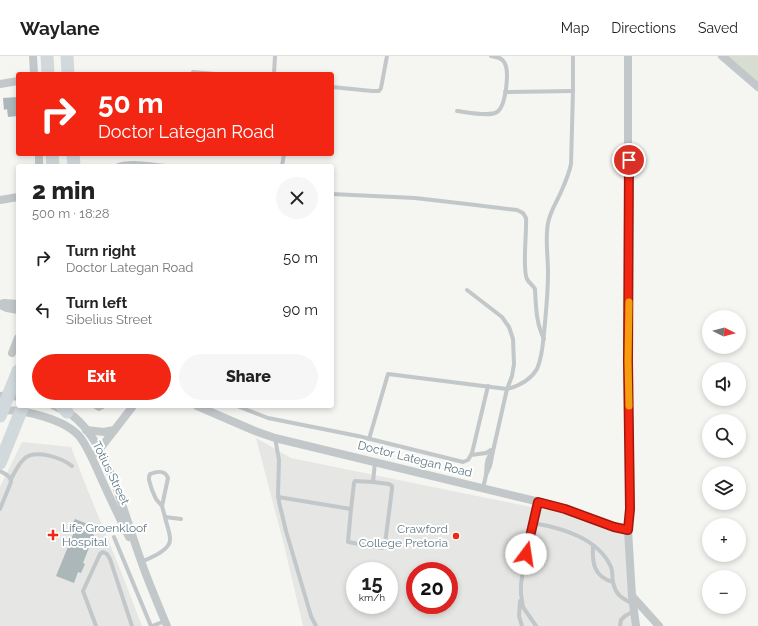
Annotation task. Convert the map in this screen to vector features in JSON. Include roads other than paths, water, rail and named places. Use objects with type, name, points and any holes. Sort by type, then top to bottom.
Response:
[{"type":"main road","points":[[47,56],[48,72]]},
{"type":"main road","points":[[67,56],[68,72]]},
{"type":"main road","points":[[1,412],[16,377]]},
{"type":"main road","points":[[0,463],[22,409]]},
{"type":"street","points":[[33,56],[34,72]]},
{"type":"street","points":[[628,56],[628,361],[630,473],[630,517],[628,530],[636,626]]},
{"type":"street","points":[[722,56],[758,87]]},
{"type":"street","points":[[0,84],[16,81]]},
{"type":"street","points":[[0,200],[16,197]]},
{"type":"street","points":[[0,305],[4,303],[16,304]]},
{"type":"street","points":[[0,305],[16,310]]},
{"type":"street","points":[[12,353],[16,343]]},
{"type":"street","points":[[93,461],[99,450],[131,408]]},
{"type":"street","name":"Doctor Lategan Road","points":[[202,408],[275,438],[565,509],[614,527],[628,530]]},
{"type":"street","name":"Totius Street","points":[[1,412],[22,409],[50,419],[75,432],[93,461],[140,559]]},
{"type":"street","name":"Totius Street","points":[[64,409],[77,419],[99,450],[120,498],[140,559],[166,623]]},
{"type":"street","points":[[86,430],[104,432],[114,430]]},
{"type":"street","points":[[85,446],[99,450]]},
{"type":"street","points":[[633,604],[659,626]]},
{"type":"lane","points":[[274,72],[275,56]]},
{"type":"lane","points":[[334,87],[379,91],[381,88],[387,56]]},
{"type":"lane","points":[[457,111],[488,114],[496,113],[502,106],[507,77],[506,66],[504,61],[500,58],[491,56]]},
{"type":"lane","points":[[370,439],[388,374],[390,373],[508,389],[516,387],[535,372],[539,364],[544,339],[548,281],[548,224],[551,212],[568,175],[571,164],[573,56]]},
{"type":"lane","points":[[505,92],[573,91]]},
{"type":"lane","points":[[122,164],[141,164]]},
{"type":"lane","points":[[334,194],[415,198],[517,210],[524,214],[526,218],[525,270],[527,278],[533,285],[539,329],[544,339]]},
{"type":"lane","points":[[467,290],[502,317],[511,332],[514,348],[512,376],[493,449],[486,461],[486,475],[483,488]]},
{"type":"lane","points":[[242,408],[268,418],[347,433],[459,461],[466,461],[471,455],[488,386]]},
{"type":"lane","points":[[275,438],[279,460],[278,497],[286,531],[311,616],[316,626]]},
{"type":"lane","points":[[471,455],[487,452],[493,449]]},
{"type":"lane","points":[[0,509],[11,479],[20,464],[29,456],[37,455],[54,457],[72,466]]},
{"type":"lane","points":[[373,482],[375,462]]},
{"type":"lane","points":[[0,471],[11,479]]},
{"type":"lane","points":[[140,559],[163,551],[169,544],[170,539],[162,506],[168,478],[163,472],[156,472],[150,474],[149,480],[156,499],[162,506]]},
{"type":"lane","points":[[355,481],[373,482],[389,484],[392,486],[386,544],[382,548],[348,542],[354,483],[355,481]]},
{"type":"lane","points":[[278,497],[351,509]]},
{"type":"lane","points":[[522,626],[519,616],[522,574],[538,502]]},
{"type":"lane","points":[[164,516],[181,519]]},
{"type":"lane","points":[[533,523],[554,526],[585,539],[599,550],[610,566],[617,594],[621,598],[633,604],[621,620],[620,626]]},
{"type":"lane","points":[[114,537],[151,626],[166,623]]},
{"type":"lane","points":[[593,546],[593,561],[597,570],[603,578],[613,582]]},
{"type":"lane","points":[[96,626],[83,592],[100,554],[103,552],[108,554],[110,559],[132,626]]},
{"type":"lane","points":[[521,594],[523,607],[536,626]]},
{"type":"place","name":"Life Groenkloof Hospital","points":[[53,535]]},
{"type":"place","name":"Crawford College Pretoria","points":[[456,536]]}]
